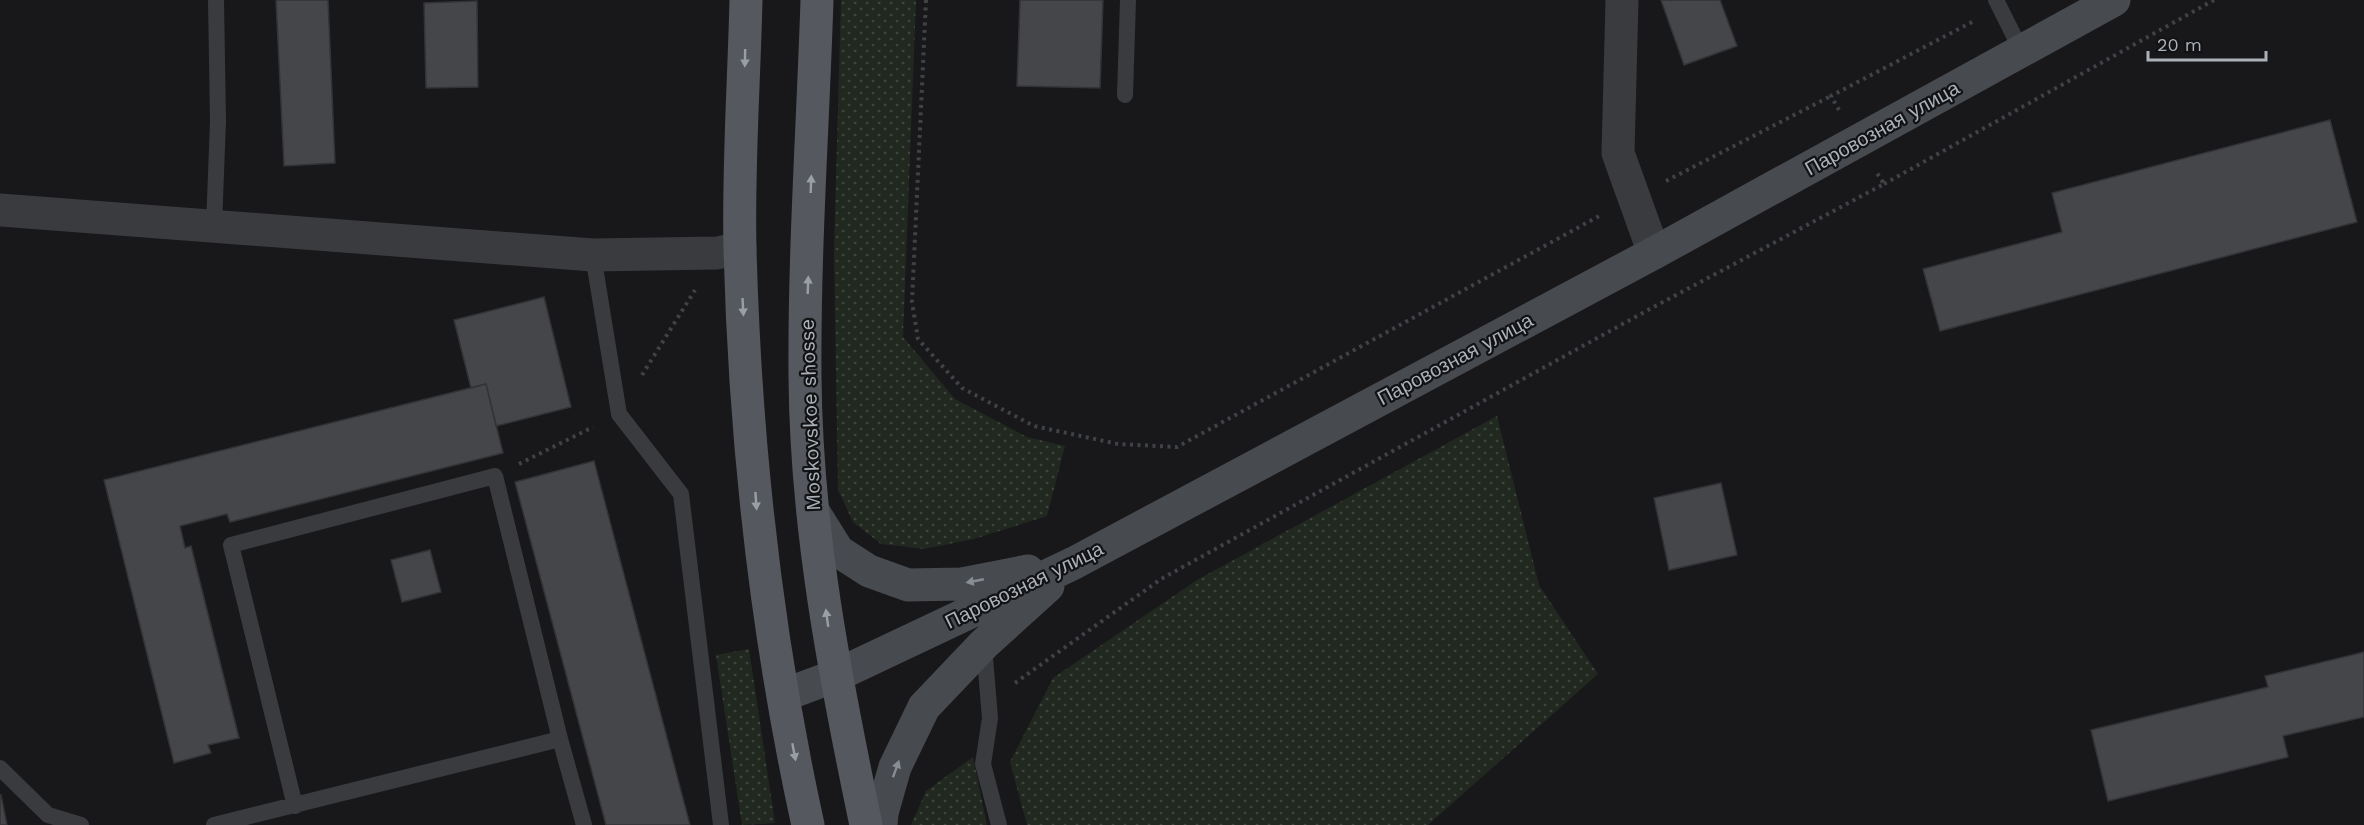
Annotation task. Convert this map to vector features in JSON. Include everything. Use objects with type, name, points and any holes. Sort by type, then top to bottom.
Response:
[{"type":"main road","points":[[746,0],[740,248],[758,519],[784,695],[808,825]]},
{"type":"main road","name":"Moskovskoe shosse","points":[[817,0],[805,377],[813,511],[835,676],[866,825]]},
{"type":"main road","name":"Паровозная улица","points":[[784,695],[835,676],[1074,563],[1654,253],[2114,0]]},
{"type":"main road","points":[[813,511],[838,551],[869,571],[908,585],[962,584],[1074,563]]},
{"type":"main road","points":[[881,825],[882,813],[895,767],[924,707],[984,644],[1074,563]]},
{"type":"street","points":[[1622,0],[1618,153],[1654,253]]},
{"type":"street","points":[[0,210],[593,255],[717,253],[740,248]]},
{"type":"lane","points":[[214,226],[218,121],[216,0]]},
{"type":"lane","points":[[1125,95],[1128,0]]},
{"type":"lane","points":[[1998,4],[2021,50]]},
{"type":"lane","points":[[593,255],[619,414],[681,494],[721,825]]},
{"type":"lane","points":[[295,806],[231,545],[495,476],[560,739],[584,825]]},
{"type":"lane","points":[[984,644],[990,718],[983,764],[999,825]]},
{"type":"lane","points":[[214,825],[560,739]]},
{"type":"lane","points":[[0,768],[48,815],[81,825]]},
{"type":"path","points":[[926,0],[912,302],[918,339],[962,388],[1034,426],[1118,444],[1177,447],[1634,197],[1831,96],[1998,4]]},
{"type":"path","points":[[989,702],[1161,579],[1648,310],[1884,184],[2214,0]]},
{"type":"path","points":[[1831,96],[1884,184]]},
{"type":"shaded area","points":[[841,0],[916,0],[903,337],[955,399],[1027,437],[1065,446],[1047,516],[974,539],[924,549],[881,544],[853,522],[838,490],[834,251]]},
{"type":"shaded area","points":[[1497,416],[1539,585],[1598,674],[1428,825],[1027,825],[1010,762],[1053,678],[1197,580]]},
{"type":"shaded area","points":[[749,649],[775,823],[742,825],[716,655]]},
{"type":"shaded area","points":[[973,757],[987,825],[911,825],[926,791]]},
{"type":"building","points":[[276,0],[328,0],[335,163],[284,166]]},
{"type":"building","points":[[1020,0],[1103,0],[1100,88],[1017,86]]},
{"type":"building","points":[[1661,0],[1720,0],[1737,46],[1684,65]]},
{"type":"building","points":[[477,1],[478,87],[426,88],[424,3]]},
{"type":"building","points":[[2330,120],[2357,222],[1940,331],[1923,269],[2062,232],[2052,193]]},
{"type":"building","points":[[544,297],[571,407],[496,426],[486,384],[471,388],[454,320]]},
{"type":"building","points":[[486,384],[503,453],[230,522],[227,514],[180,526],[185,548],[191,546],[239,738],[208,745],[211,753],[174,763],[104,480]]},
{"type":"building","points":[[594,461],[690,825],[606,825],[515,482]]},
{"type":"building","points":[[1721,483],[1737,555],[1669,570],[1654,498]]},
{"type":"building","points":[[430,550],[441,592],[402,602],[391,560]]},
{"type":"building","points":[[2364,652],[2364,717],[2283,736],[2288,757],[2108,801],[2091,730],[2268,687],[2265,676]]},
{"type":"building","points":[[1,795],[7,825],[0,825]]}]
